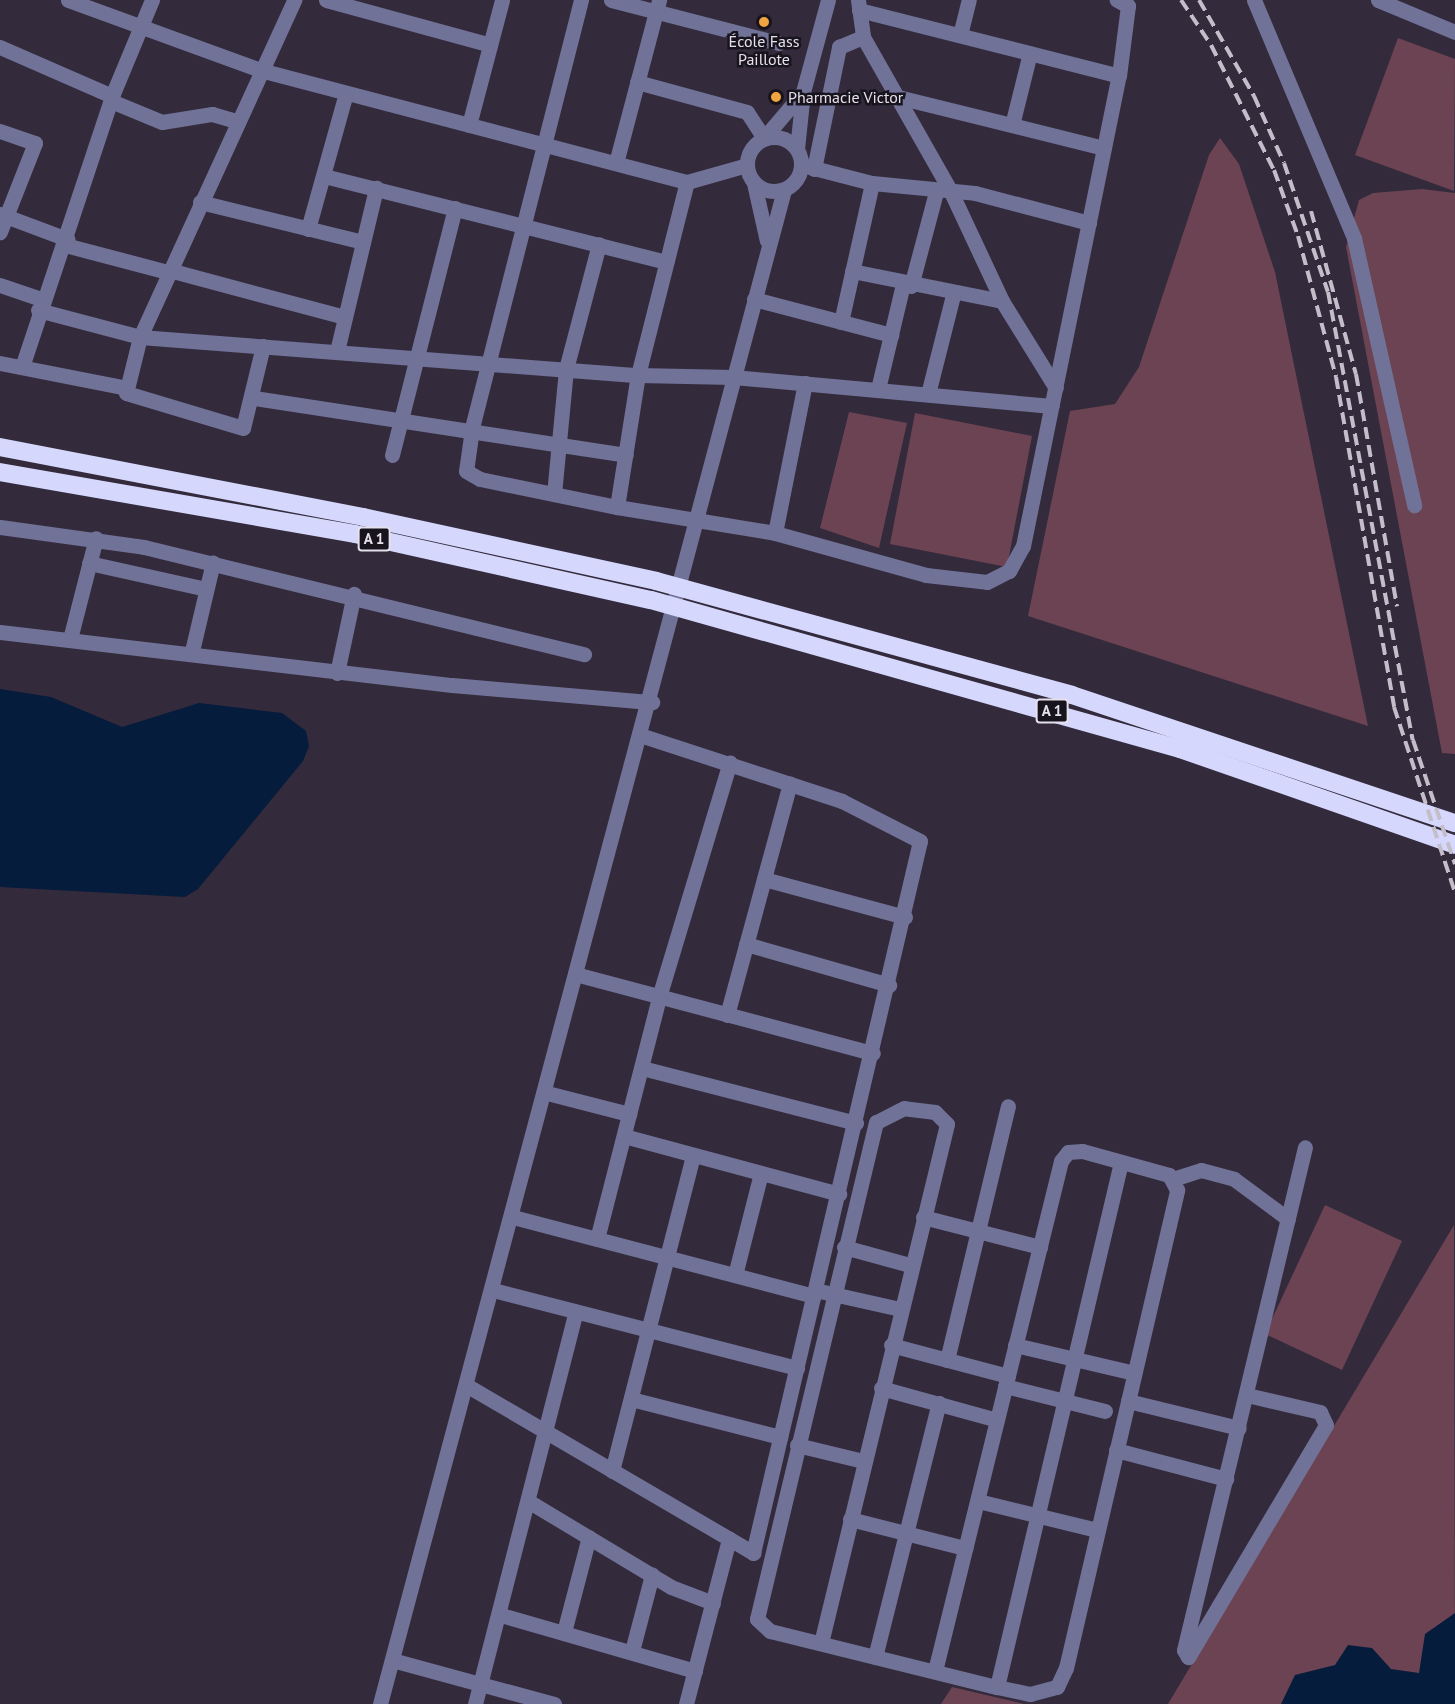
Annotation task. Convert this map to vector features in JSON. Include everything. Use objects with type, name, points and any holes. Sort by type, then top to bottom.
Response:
[{"type":"highway","name":"A 1","points":[[0,447],[363,517],[656,581],[1072,695],[1401,803],[1455,823]]},
{"type":"highway","name":"A 1","points":[[0,472],[355,534],[651,600],[1180,749],[1455,845]]},
{"type":"street","points":[[68,0],[260,70],[687,182],[747,165]]},
{"type":"street","points":[[22,367],[39,305],[66,242],[138,26],[152,0]]},
{"type":"street","points":[[263,346],[254,398],[240,429],[130,399],[127,388],[140,337],[260,70],[294,0]]},
{"type":"street","points":[[326,0],[490,45]]},
{"type":"street","points":[[469,124],[502,0]]},
{"type":"street","points":[[581,0],[471,429],[466,471],[480,479],[617,507],[699,523],[774,533],[926,575],[996,581],[1023,546],[1119,76],[1128,6],[1118,0]]},
{"type":"street","points":[[611,0],[657,6],[779,43]]},
{"type":"street","points":[[797,149],[803,92],[828,0]]},
{"type":"street","points":[[960,35],[969,0]]},
{"type":"street","points":[[1254,0],[1354,238],[1414,505]]},
{"type":"street","points":[[1378,0],[1397,4],[1455,32]]},
{"type":"street","points":[[1056,388],[1002,301],[944,192],[898,97],[863,36],[858,5],[960,35],[1119,76]]},
{"type":"street","points":[[616,163],[657,6]]},
{"type":"street","points":[[380,1704],[652,702],[699,523],[767,241],[784,189],[808,167],[839,47],[863,36]]},
{"type":"street","points":[[0,47],[162,122],[212,114],[237,121]]},
{"type":"street","points":[[1012,125],[1030,53]]},
{"type":"street","points":[[637,82],[747,112],[764,138]]},
{"type":"street","points":[[767,241],[754,183],[747,165],[749,152],[803,92]]},
{"type":"street","points":[[308,229],[346,93]]},
{"type":"street","points":[[898,97],[1104,148]]},
{"type":"street","points":[[0,131],[35,143],[3,215],[0,232]]},
{"type":"street","points":[[764,138],[784,139],[797,149],[808,167],[873,183],[944,192],[1089,223]]},
{"type":"street","points":[[324,176],[666,262]]},
{"type":"street","points":[[617,507],[638,375],[687,182]]},
{"type":"street","points":[[754,183],[766,190],[784,189]]},
{"type":"street","points":[[841,322],[873,183]]},
{"type":"street","points":[[337,351],[376,188]]},
{"type":"street","points":[[878,389],[891,335],[907,285],[944,192]]},
{"type":"street","points":[[200,202],[363,242]]},
{"type":"street","points":[[392,455],[414,357],[455,208]]},
{"type":"street","points":[[3,215],[66,242],[345,317]]},
{"type":"street","points":[[554,494],[566,369],[599,244]]},
{"type":"street","points":[[852,271],[953,295],[1002,301]]},
{"type":"street","points":[[0,285],[39,305],[140,337],[638,375],[733,376],[1052,406]]},
{"type":"street","points":[[928,394],[953,295]]},
{"type":"street","points":[[754,299],[891,335]]},
{"type":"street","points":[[0,363],[127,388]]},
{"type":"street","points":[[774,533],[805,383]]},
{"type":"street","points":[[254,398],[401,418],[626,455]]},
{"type":"street","points":[[0,527],[96,538],[213,562],[354,594],[584,654]]},
{"type":"street","points":[[70,639],[96,538]]},
{"type":"street","points":[[192,651],[213,562]]},
{"type":"street","points":[[89,563],[206,589]]},
{"type":"street","points":[[337,673],[354,594]]},
{"type":"street","points":[[0,632],[192,651],[337,673],[652,702]]},
{"type":"street","points":[[466,1386],[753,1553],[889,985],[920,842],[874,814],[730,762],[643,736]]},
{"type":"street","points":[[597,1239],[660,997],[730,762]]},
{"type":"street","points":[[728,1015],[789,783]]},
{"type":"street","points":[[764,879],[905,916]]},
{"type":"street","points":[[746,944],[889,985]]},
{"type":"street","points":[[579,975],[873,1053]]},
{"type":"street","points":[[642,1068],[856,1123]]},
{"type":"street","points":[[547,1093],[629,1114]]},
{"type":"street","points":[[947,1360],[1008,1106]]},
{"type":"street","points":[[821,1643],[910,1265],[947,1124],[935,1112],[904,1108],[882,1117],[871,1130],[756,1614],[763,1628],[875,1657],[997,1687],[1037,1694],[1060,1683],[1177,1190],[1173,1179]]},
{"type":"street","points":[[624,1136],[839,1194]]},
{"type":"street","points":[[1247,1395],[1320,1412],[1326,1425],[1188,1657],[1184,1650],[1305,1147]]},
{"type":"street","points":[[935,1671],[1064,1155],[1082,1151],[1173,1179],[1201,1170],[1234,1179],[1288,1219]]},
{"type":"street","points":[[612,1471],[693,1155]]},
{"type":"street","points":[[997,1687],[1121,1162]]},
{"type":"street","points":[[735,1275],[761,1173]]},
{"type":"street","points":[[513,1217],[735,1275],[900,1309]]},
{"type":"street","points":[[923,1217],[1040,1247]]},
{"type":"street","points":[[844,1247],[910,1265]]},
{"type":"street","points":[[493,1290],[797,1368]]},
{"type":"street","points":[[475,1704],[501,1614],[544,1431],[576,1312]]},
{"type":"street","points":[[891,1345],[947,1360],[1065,1402],[1105,1411]]},
{"type":"street","points":[[1016,1345],[1134,1373]]},
{"type":"street","points":[[881,1388],[997,1420]]},
{"type":"street","points":[[631,1399],[780,1437]]},
{"type":"street","points":[[1128,1401],[1239,1428]]},
{"type":"street","points":[[875,1657],[939,1403]]},
{"type":"street","points":[[797,1445],[863,1461]]},
{"type":"street","points":[[1116,1450],[1226,1479]]},
{"type":"street","points":[[528,1501],[652,1575],[713,1603]]},
{"type":"street","points":[[978,1501],[1097,1530]]},
{"type":"street","points":[[850,1520],[965,1548]]},
{"type":"street","points":[[564,1632],[589,1537]]},
{"type":"street","points":[[686,1704],[729,1539]]},
{"type":"street","points":[[632,1651],[652,1575]]},
{"type":"street","points":[[501,1614],[695,1671]]},
{"type":"street","points":[[392,1660],[554,1704]]},
{"type":"shaded area","points":[[1398,38],[1455,59],[1454,191],[1355,155]]},
{"type":"shaded area","points":[[1220,138],[1239,164],[1275,272],[1368,726],[1028,616],[1070,411],[1115,404],[1139,367],[1209,155]]},
{"type":"shaded area","points":[[1422,189],[1455,193],[1455,754],[1442,753],[1346,247],[1359,200],[1373,193]]},
{"type":"shaded area","points":[[849,412],[907,423],[879,548],[820,528]]},
{"type":"shaded area","points":[[915,413],[1032,436],[1007,567],[890,544]]},
{"type":"shaded area","points":[[1325,1205],[1402,1241],[1342,1370],[1265,1334]]},
{"type":"shaded area","points":[[1454,1225],[1455,1704],[1168,1704]]},
{"type":"shaded area","points":[[952,1687],[1024,1704],[941,1704]]},
{"type":"water","points":[[0,689],[51,697],[122,727],[199,703],[282,713],[306,731],[309,746],[303,761],[198,889],[185,897],[0,887]]},
{"type":"water","points":[[1455,1613],[1455,1704],[1281,1704],[1295,1675],[1335,1665],[1348,1645],[1372,1648],[1391,1669],[1419,1673],[1425,1634]]},
{"type":"railway","points":[[1181,0],[1211,45],[1274,170],[1298,236],[1336,377],[1394,707],[1455,893]]},
{"type":"railway","points":[[1199,0],[1254,96],[1284,163],[1328,292],[1413,740],[1455,864]]},
{"type":"railway","points":[[1311,211],[1356,374],[1397,606]]},
{"type":"place","name":"École Fass Paillote","points":[[764,22]]},
{"type":"place","name":"Pharmacie Victor","points":[[776,97]]}]
